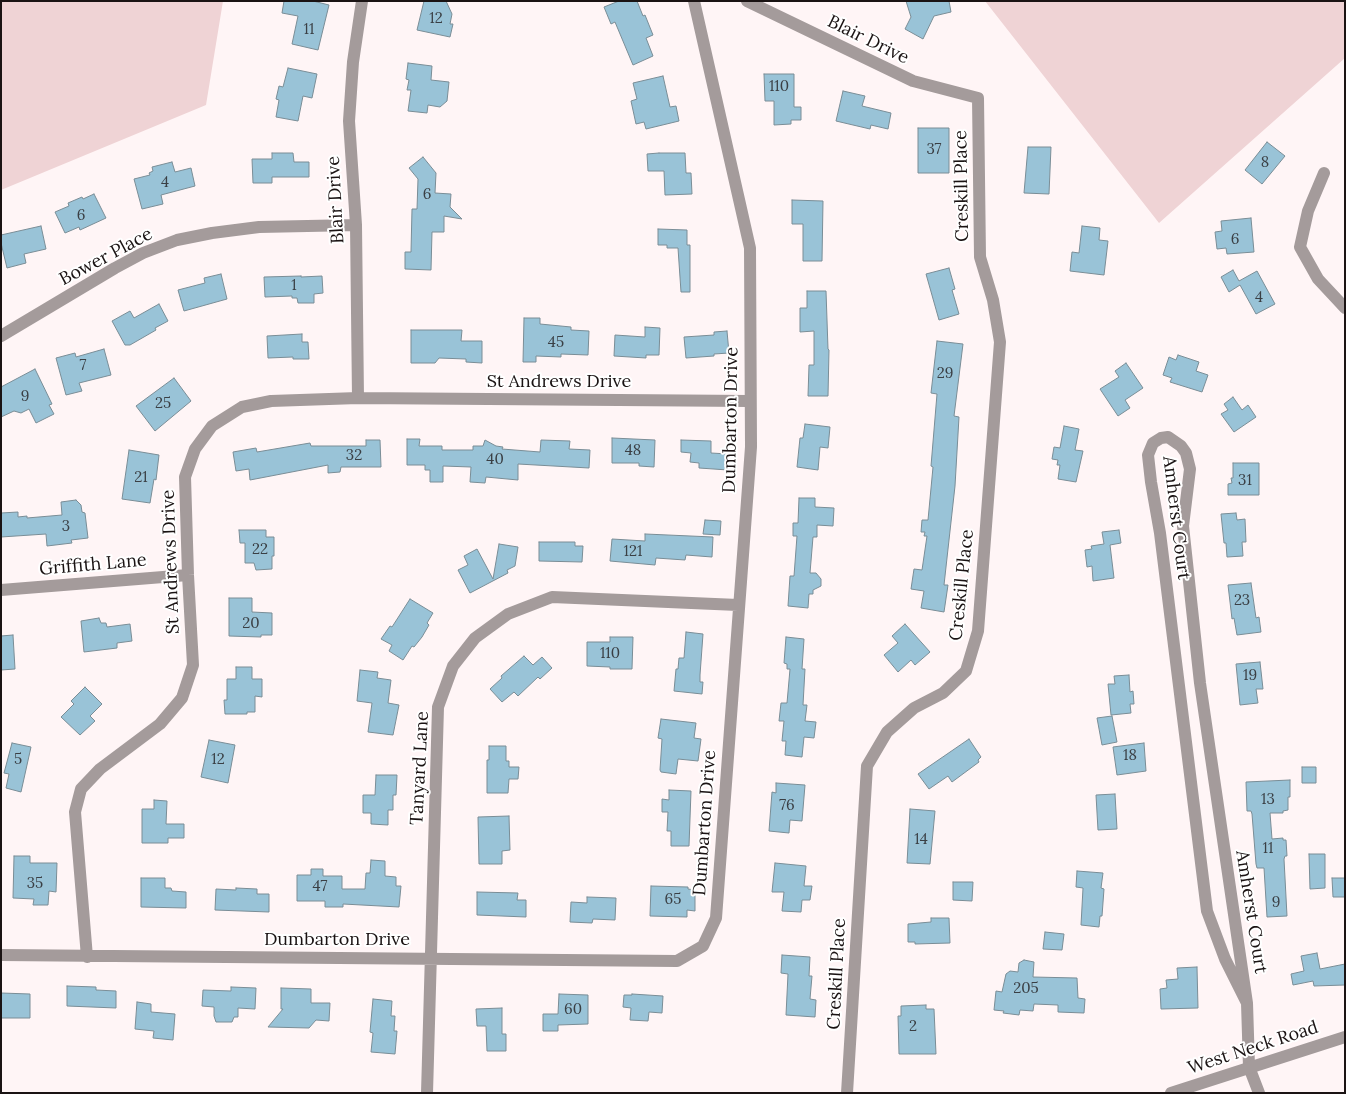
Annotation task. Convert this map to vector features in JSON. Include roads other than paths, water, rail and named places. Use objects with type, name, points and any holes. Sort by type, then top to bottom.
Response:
[{"type":"street","name":"Blair Drive","points":[[358,398],[356,225],[350,121],[353,62],[362,1]]},
{"type":"street","name":"Dumbarton Drive","points":[[1,956],[677,961],[703,946],[716,918],[751,447],[749,401],[750,248],[694,1]]},
{"type":"street","name":"Blair Drive","points":[[747,1],[912,81],[978,98]]},
{"type":"street","name":"Creskill Place","points":[[847,1093],[867,766],[887,732],[914,708],[943,693],[966,671],[978,630],[1000,342],[993,300],[980,257],[978,98]]},
{"type":"street","points":[[1324,173],[1308,211],[1300,247],[1318,280],[1345,308]]},
{"type":"street","name":"Bower Place","points":[[1,336],[115,268],[143,253],[177,240],[260,227],[356,225]]},
{"type":"street","name":"St Andrews Drive","points":[[87,957],[75,812],[81,789],[100,769],[160,724],[182,698],[193,665],[188,575],[186,477],[195,449],[212,426],[242,407],[271,401],[358,398],[749,401]]},
{"type":"street","name":"Amherst Court","points":[[1247,1003],[1224,959],[1207,912],[1160,533],[1148,455],[1154,443],[1161,438],[1168,438],[1181,446],[1186,453],[1190,469],[1184,526],[1200,683],[1247,1003],[1249,1067],[1258,1093]]},
{"type":"street","name":"Griffith Lane","points":[[1,590],[188,575]]},
{"type":"street","name":"Tanyard Lane","points":[[427,1093],[438,707],[453,666],[475,638],[508,614],[552,597],[738,605]]},
{"type":"street","name":"West Neck Road","points":[[1171,1093],[1345,1037]]}]
